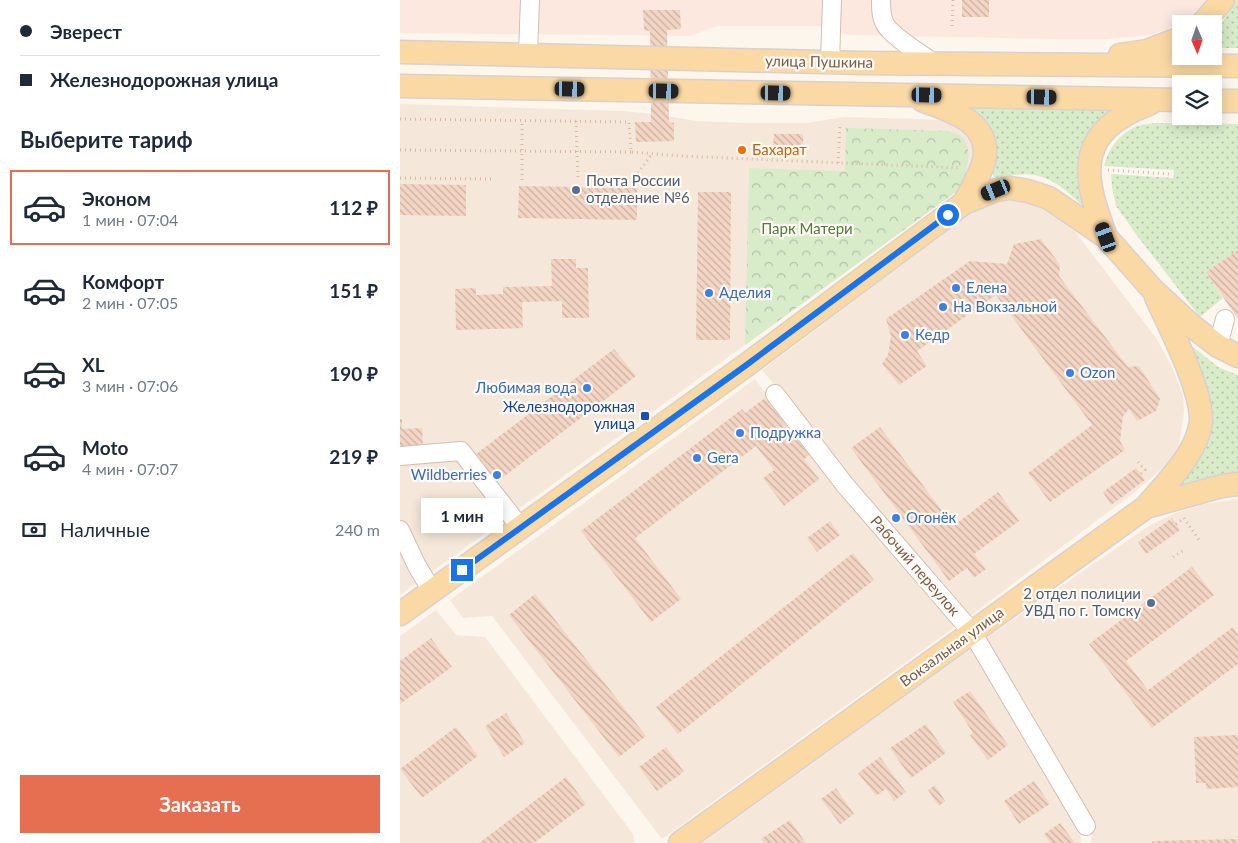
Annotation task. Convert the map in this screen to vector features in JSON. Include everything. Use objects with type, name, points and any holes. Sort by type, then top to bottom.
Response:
[{"type":"main road","points":[[1210,15],[1223,0]]},
{"type":"main road","points":[[1064,65],[1147,50],[1172,41]]},
{"type":"main road","name":"улица Пушкина","points":[[400,52],[935,64],[1238,66]]},
{"type":"main road","points":[[400,86],[1172,100]]},
{"type":"main road","points":[[907,95],[960,115],[972,122],[981,135],[984,146],[984,160],[980,173],[964,203]]},
{"type":"main road","points":[[1106,237],[1093,201],[1089,177],[1091,154],[1099,137],[1109,127],[1124,115],[1158,100]]},
{"type":"main road","points":[[1222,101],[1238,101]]},
{"type":"main road","points":[[400,614],[737,371],[964,203],[996,190],[1010,188],[1028,191],[1049,198],[1106,237],[1153,290],[1192,326],[1218,346],[1238,356]]},
{"type":"main road","points":[[1146,507],[1183,463],[1194,443],[1201,423],[1199,402],[1191,377],[1153,290]]},
{"type":"main road","name":"Вокзальная улица","points":[[680,843],[1146,507],[1222,486],[1238,484]]},
{"type":"street","points":[[528,56],[530,0]]},
{"type":"street","points":[[830,62],[832,0]]},
{"type":"street","points":[[881,0],[882,16],[886,25],[899,38],[935,64]]},
{"type":"street","points":[[1218,346],[1225,319]]},
{"type":"street","name":"Рабочий переулок","points":[[775,394],[845,485],[972,632],[1086,826]]},
{"type":"street","points":[[400,456],[461,451],[520,527]]},
{"type":"street","points":[[400,530],[417,566],[432,591]]},
{"type":"path","points":[[952,26],[953,0]]},
{"type":"path","points":[[400,119],[629,122],[631,152]]},
{"type":"path","points":[[522,121],[522,180]]},
{"type":"path","points":[[576,122],[578,180]]},
{"type":"path","points":[[838,163],[840,125]]},
{"type":"path","points":[[400,150],[631,152],[968,168]]},
{"type":"path","points":[[632,181],[651,154]]},
{"type":"path","points":[[1108,176],[1108,170],[1169,174]]},
{"type":"path","points":[[400,178],[493,179]]},
{"type":"path","points":[[1138,462],[1146,470],[1141,474]]},
{"type":"path","points":[[1176,524],[1184,518],[1199,540]]},
{"type":"path","points":[[1173,557],[1184,550]]},
{"type":"shaded area","points":[[400,0],[1209,0],[1195,15],[1172,15],[1172,27],[1151,35],[1106,39],[849,35],[818,26],[718,26],[689,36],[400,33]]},
{"type":"shaded area","points":[[400,104],[622,111],[656,114],[696,121],[745,123],[806,123],[844,117],[950,121],[969,132],[978,156],[963,187],[400,595]]},
{"type":"shaded area","points":[[1000,201],[1024,201],[1049,209],[1074,230],[1156,338],[1172,367],[1183,395],[1184,412],[1179,446],[1170,462],[1136,491],[969,617],[852,480],[762,370],[972,212]]},
{"type":"shaded area","points":[[755,379],[838,489],[956,626],[662,839],[492,616],[463,618],[450,600]]},
{"type":"shaded area","points":[[1238,499],[1238,843],[1091,843],[1092,824],[986,638],[1150,525],[1175,513],[1204,504]]},
{"type":"shaded area","points":[[436,610],[456,635],[485,637],[633,834],[634,843],[400,843],[400,636]]},
{"type":"shaded area","points":[[972,648],[1080,828],[1081,843],[702,843]]},
{"type":"green space","points":[[1236,0],[1238,0],[1238,48],[1222,48],[1222,23]]},
{"type":"green space","points":[[969,108],[1115,109],[1092,128],[1080,151],[1077,177],[1083,206],[1063,188],[1043,177],[1022,174],[996,180],[991,171],[994,150],[993,135],[985,122]]},
{"type":"green space","points":[[1155,123],[1172,123],[1172,125],[1238,124],[1238,250],[1206,272],[1223,298],[1200,317],[1116,206],[1111,174],[1173,178],[1174,170],[1104,166],[1111,148],[1119,138],[1129,130]]},
{"type":"green space","name":"Парк Матери","points":[[846,128],[949,131],[958,135],[963,138],[968,148],[968,162],[963,187],[745,345],[749,168],[845,171]]},
{"type":"green space","points":[[1180,336],[1218,367],[1238,375],[1238,476],[1171,491],[1201,453]]},
{"type":"building","points":[[962,0],[989,0],[989,17],[962,17]]},
{"type":"building","points":[[643,10],[680,10],[681,29],[667,30],[669,122],[674,123],[674,141],[636,142],[635,122],[651,122],[650,31],[644,30]]},
{"type":"building","points":[[774,134],[803,134],[803,150],[773,149]]},
{"type":"building","points":[[400,184],[466,185],[466,216],[400,215]]},
{"type":"building","points":[[519,186],[637,188],[637,220],[518,218]]},
{"type":"building","points":[[698,192],[731,192],[730,340],[696,340]]},
{"type":"building","points":[[1041,239],[1060,265],[1059,276],[1128,367],[1139,366],[1160,399],[1156,411],[1137,421],[1129,409],[1123,416],[1120,441],[1125,450],[1050,502],[1028,473],[1092,425],[996,295],[917,351],[927,366],[899,385],[882,364],[888,355],[891,336],[886,319],[970,261],[1007,264],[1014,244]]},
{"type":"building","points":[[1238,250],[1238,319],[1206,272]]},
{"type":"building","points":[[551,259],[576,259],[576,268],[588,268],[589,318],[562,318],[562,301],[522,302],[523,328],[456,330],[455,289],[476,288],[476,295],[503,294],[503,287],[552,286]]},
{"type":"building","points":[[614,349],[636,376],[497,482],[476,454]]},
{"type":"building","points":[[765,398],[809,455],[804,459],[819,479],[784,506],[763,478],[774,470],[756,446],[635,538],[681,599],[651,622],[581,531],[742,409],[745,413]]},
{"type":"building","points":[[400,419],[402,419],[402,429],[422,428],[423,449],[400,451]]},
{"type":"building","points":[[880,427],[953,526],[998,492],[1019,521],[974,554],[986,569],[974,578],[967,568],[949,581],[851,448]]},
{"type":"building","points":[[1136,468],[1145,480],[1111,505],[1103,492]]},
{"type":"building","points":[[1172,518],[1180,530],[1146,554],[1138,542]]},
{"type":"building","points":[[830,521],[840,535],[817,552],[807,538]]},
{"type":"building","points":[[853,553],[874,580],[678,734],[656,707]]},
{"type":"building","points":[[1192,567],[1214,595],[1126,661],[1148,690],[1233,627],[1238,635],[1238,664],[1152,728],[1089,644]]},
{"type":"building","points":[[535,594],[646,736],[619,757],[509,615]]},
{"type":"building","points":[[431,638],[452,667],[400,704],[400,661]]},
{"type":"building","points":[[970,691],[1008,745],[988,760],[970,735],[973,733],[953,702]]},
{"type":"building","points":[[506,713],[525,743],[504,757],[485,726]]},
{"type":"building","points":[[926,724],[946,753],[911,778],[890,748]]},
{"type":"building","points":[[456,727],[478,756],[422,798],[400,769]]},
{"type":"building","points":[[1238,735],[1238,787],[1206,789],[1206,783],[1196,783],[1194,737]]},
{"type":"building","points":[[666,747],[684,772],[657,791],[639,767]]},
{"type":"building","points":[[880,757],[906,792],[894,801],[886,789],[876,796],[858,773]]},
{"type":"building","points":[[566,777],[586,804],[534,843],[479,843]]},
{"type":"building","points":[[1034,781],[1050,804],[1019,824],[1004,801]]},
{"type":"building","points":[[935,785],[945,801],[939,806],[928,790]]},
{"type":"building","points":[[836,788],[854,814],[840,824],[821,799]]},
{"type":"building","points":[[790,820],[806,843],[764,843],[761,839]]},
{"type":"building","points":[[1060,823],[1075,843],[1050,843],[1044,834]]},
{"type":"building","points":[[1238,839],[1238,843],[1152,843],[1152,841]]},
{"type":"place","name":"Бахарат","points":[[742,150]]},
{"type":"place","name":"Почта России отделение №6","points":[[576,190]]},
{"type":"place","name":"Елена","points":[[956,288]]},
{"type":"place","name":"Аделия","points":[[709,293]]},
{"type":"place","name":"На Вокзальной","points":[[943,307]]},
{"type":"place","name":"Кедр","points":[[905,335]]},
{"type":"place","name":"Ozon","points":[[1070,373]]},
{"type":"place","name":"Любимая вода","points":[[587,388]]},
{"type":"place","name":"Железнодорожная улица","points":[[645,416]]},
{"type":"place","name":"Подружка","points":[[740,433]]},
{"type":"place","name":"Gera","points":[[697,458]]},
{"type":"place","name":"Wildberries","points":[[497,475]]},
{"type":"place","name":"Огонёк","points":[[896,518]]},
{"type":"place","name":"2 отдел полиции УВД по г. Томску","points":[[1151,603]]},
{"type":"route","points":[[462,570],[745,366],[948,215]]}]
